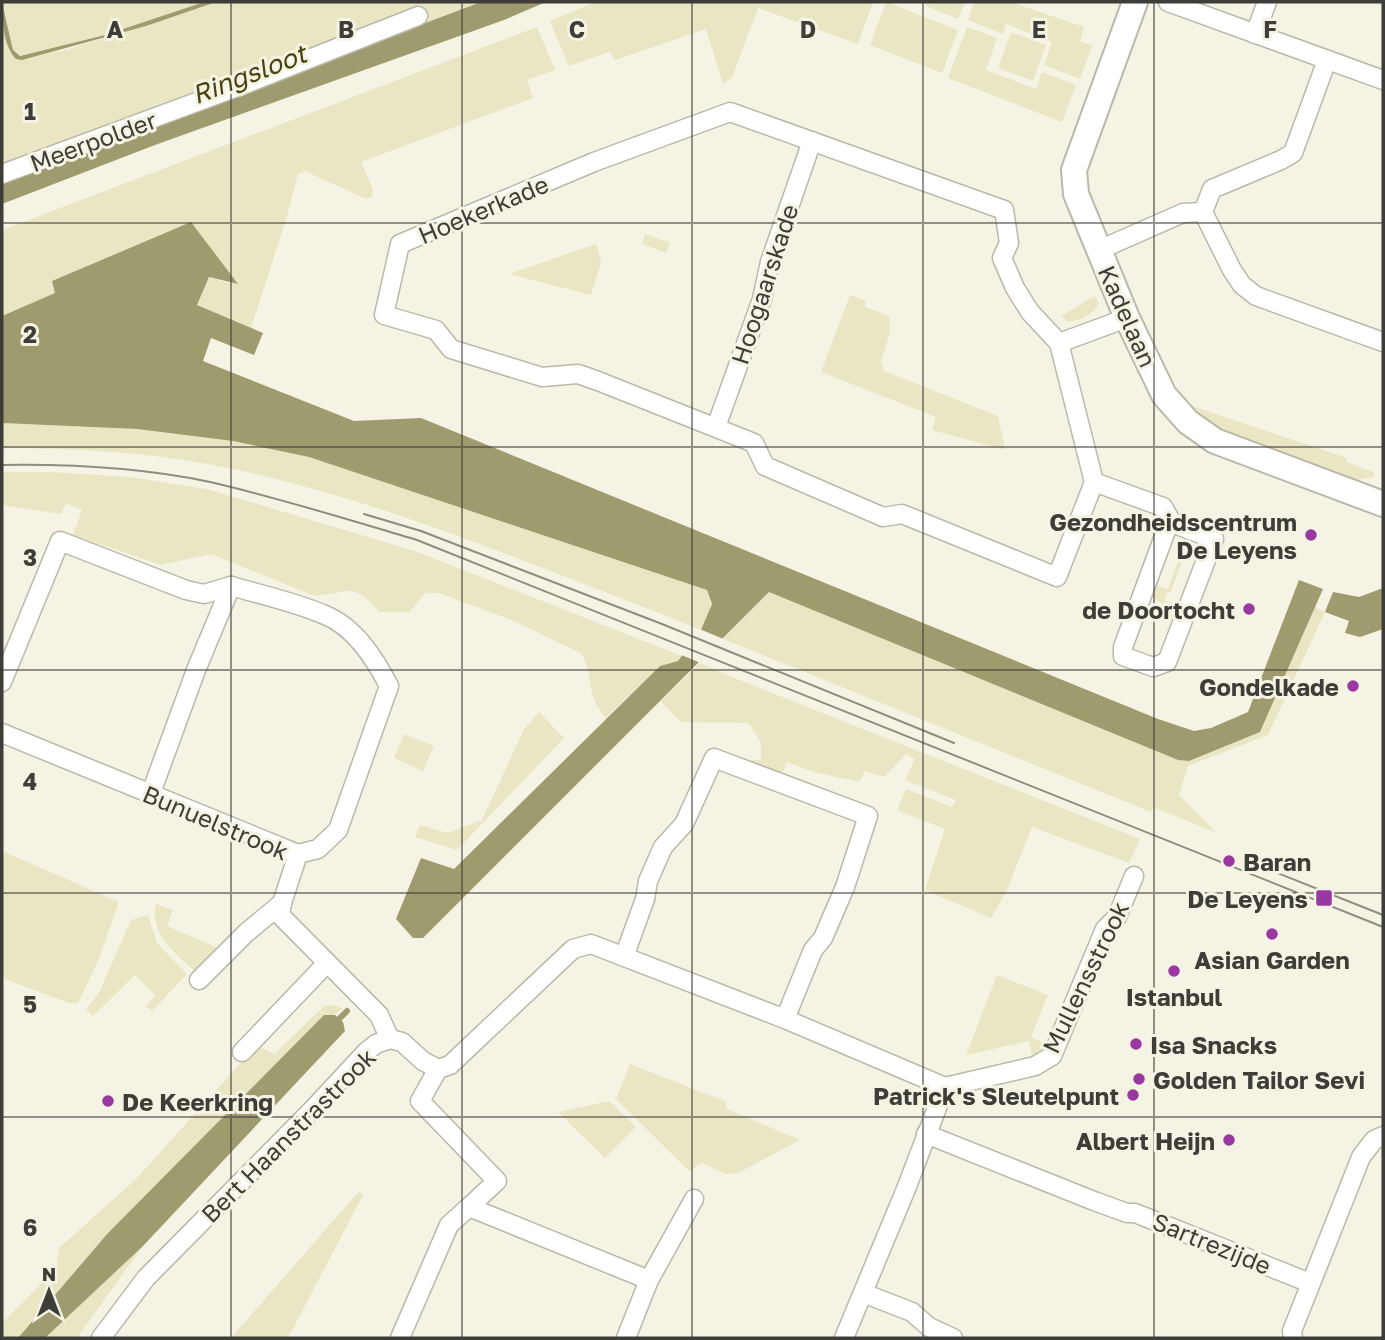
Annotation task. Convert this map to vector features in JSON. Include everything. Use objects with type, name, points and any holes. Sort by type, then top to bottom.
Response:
[{"type":"street","name":"Kadelaan","points":[[1135,2],[1074,170],[1076,194],[1098,250],[1164,395],[1188,422],[1216,441],[1383,504]]},
{"type":"street","points":[[1168,2],[1383,80]]},
{"type":"street","points":[[1255,34],[1267,2]]},
{"type":"street","name":"Meerpolder","points":[[2,174],[248,83],[418,16]]},
{"type":"street","points":[[1327,60],[1293,153],[1212,188],[1203,212],[1232,270],[1242,285],[1256,296],[1383,342]]},
{"type":"street","name":"Hoekerkade","points":[[1059,343],[1030,312],[1015,288],[1002,258],[1009,243],[1004,210],[730,112],[594,162],[400,244],[384,315],[436,330],[451,349],[542,377],[578,374],[716,427],[754,443],[765,466],[883,517],[902,514],[1057,577],[1094,482]]},
{"type":"street","name":"Hoogaarskade","points":[[716,427],[762,299],[770,262],[813,141]]},
{"type":"street","points":[[1098,250],[1183,213],[1203,212]]},
{"type":"street","points":[[1128,318],[1059,343],[1094,482],[1163,507],[1172,523],[1214,539],[1167,662],[1153,667],[1124,656],[1123,647],[1167,528],[1172,523]]},
{"type":"street","points":[[2,682],[63,537],[186,590],[204,594],[231,586],[326,615],[344,626],[374,658],[389,686],[338,830],[318,849],[298,854]]},
{"type":"street","points":[[151,793],[196,670],[231,586]]},
{"type":"street","name":"Bunuelstrook","points":[[2,733],[298,854],[282,903]]},
{"type":"street","points":[[624,957],[645,899],[648,881],[663,847],[684,824],[714,758],[867,816],[845,887],[823,938],[813,950],[785,1019]]},
{"type":"street","name":"Mullensstrook","points":[[945,1087],[1035,1066],[1052,1056],[1105,929],[1117,917],[1134,876]]},
{"type":"street","points":[[282,903],[280,915],[379,1015],[390,1039]]},
{"type":"street","points":[[199,980],[246,933],[282,903]]},
{"type":"street","points":[[400,1338],[449,1225],[497,1181],[420,1101],[438,1069],[450,1065],[461,1056],[573,949],[591,944],[785,1019],[945,1087],[844,1338]]},
{"type":"street","points":[[242,1052],[327,963]]},
{"type":"street","name":"Bert Haanstrastrook","points":[[101,1338],[146,1278],[376,1044],[390,1039],[402,1042],[423,1061],[438,1069]]},
{"type":"street","name":"Sartrezijde","points":[[926,1134],[1310,1283]]},
{"type":"street","points":[[1293,1338],[1292,1331],[1310,1283],[1361,1157],[1374,1140],[1383,1136]]},
{"type":"street","points":[[626,1338],[649,1280],[694,1199]]},
{"type":"street","points":[[469,1207],[649,1280]]},
{"type":"street","points":[[863,1293],[912,1312],[929,1327],[953,1338]]},
{"type":"shaded area","points":[[2,2],[13,50],[20,56],[105,35],[204,2],[216,2],[146,26],[22,60],[16,59],[8,47]]},
{"type":"shaded area","points":[[3,2],[204,2],[105,35],[20,56],[13,50]]},
{"type":"shaded area","points":[[216,2],[481,2],[2,183],[2,19],[9,50],[16,59],[66,50]]},
{"type":"shaded area","points":[[481,2],[546,2],[504,20],[155,145],[2,204],[2,183]]},
{"type":"shaded area","points":[[595,2],[873,2],[858,44],[758,8],[732,78],[723,84],[706,29],[615,60],[609,52],[569,66],[550,21]]},
{"type":"shaded area","points":[[886,2],[958,30],[942,73],[870,45]]},
{"type":"shaded area","points":[[927,2],[965,2],[958,19],[926,6]]},
{"type":"shaded area","points":[[974,2],[1011,2],[1084,27],[1080,41],[1092,46],[1080,79],[1044,65],[1052,42],[1006,24],[1003,34],[968,20]]},
{"type":"shaded area","points":[[537,27],[555,70],[527,80],[533,98],[361,162],[373,189],[372,197],[366,199],[305,171],[298,174],[251,328],[197,305],[209,277],[237,283],[191,222],[52,281],[56,293],[2,316],[2,230]]},
{"type":"shaded area","points":[[967,27],[997,38],[986,70],[1036,89],[1042,72],[1076,85],[1062,122],[948,78]]},
{"type":"shaded area","points":[[1011,32],[1046,45],[1033,81],[998,68]]},
{"type":"shaded area","points":[[191,222],[238,284],[209,277],[197,305],[263,333],[254,355],[211,338],[203,361],[354,421],[421,418],[1158,719],[1194,731],[1211,728],[1248,712],[1299,580],[1323,589],[1260,732],[1189,761],[1178,760],[769,592],[423,938],[413,938],[396,919],[421,858],[454,869],[660,666],[678,661],[701,630],[712,604],[707,590],[309,457],[233,441],[137,429],[2,423],[2,316],[55,293],[52,281]]},
{"type":"shaded area","points":[[645,234],[670,243],[666,253],[642,244]]},
{"type":"shaded area","points":[[596,244],[601,262],[591,295],[509,274]]},
{"type":"shaded area","points":[[850,295],[866,301],[865,307],[889,316],[890,333],[881,361],[884,371],[998,416],[1005,450],[932,430],[936,417],[821,372]]},
{"type":"shaded area","points":[[1095,296],[1099,303],[1086,317],[1066,321],[1061,316]]},
{"type":"shaded area","points":[[1186,404],[1347,458],[1346,462],[1373,472],[1374,477],[1349,481],[1221,429],[1200,417]]},
{"type":"shaded area","points":[[2,423],[137,429],[233,441],[309,457],[707,590],[710,610],[701,630],[415,521],[335,495],[254,474],[213,465],[134,454],[2,448]]},
{"type":"shaded area","points":[[2,472],[130,477],[207,489],[415,551],[682,656],[678,661],[660,666],[606,718],[592,693],[582,654],[514,621],[439,593],[426,593],[409,612],[379,612],[369,601],[354,592],[312,595],[211,554],[161,565],[73,535],[82,510],[66,503],[61,514],[2,505]]},
{"type":"shaded area","points":[[1186,540],[1190,541],[1170,593],[1167,593],[1164,600],[1179,606],[1174,621],[1163,605],[1151,595],[1155,585],[1168,589]]},
{"type":"shaded area","points":[[1383,588],[1383,629],[1360,637],[1345,633],[1349,621],[1325,612],[1333,592],[1359,597]]},
{"type":"shaded area","points":[[769,592],[1178,760],[1189,761],[1260,732],[1315,607],[1325,612],[1268,735],[1188,766],[1179,795],[1217,833],[1153,807],[1151,812],[723,639]]},
{"type":"shaded area","points":[[700,663],[1140,839],[1129,863],[1032,827],[1007,890],[991,918],[925,890],[945,829],[897,810],[906,789],[952,807],[956,800],[905,780],[915,759],[906,754],[884,777],[865,771],[859,782],[814,772],[787,762],[781,777],[746,763],[746,760],[761,760],[761,743],[749,723],[680,722],[661,701]]},
{"type":"shaded area","points":[[539,712],[564,738],[457,850],[415,837],[420,825],[448,833],[482,820],[524,729]]},
{"type":"shaded area","points":[[404,734],[434,746],[423,771],[394,758]]},
{"type":"shaded area","points":[[2,851],[119,902],[98,961],[78,1003],[69,1003],[2,978]]},
{"type":"shaded area","points":[[156,904],[173,910],[167,926],[223,950],[200,975],[175,953],[161,935],[155,915]]},
{"type":"shaded area","points":[[148,915],[157,943],[187,974],[152,1011],[146,1006],[155,995],[135,975],[93,1016],[86,1009],[99,993],[131,920]]},
{"type":"shaded area","points":[[997,975],[1048,995],[1031,1037],[1046,1044],[1038,1056],[1032,1056],[1029,1041],[966,1055]]},
{"type":"shaded area","points":[[336,1005],[342,1009],[335,1015],[324,1015],[108,1233],[18,1338],[4,1338],[2,1323],[56,1268],[59,1248],[136,1179],[257,1045],[274,1054],[324,1006]]},
{"type":"shaded area","points":[[324,1015],[335,1015],[343,1022],[345,1031],[143,1246],[45,1338],[18,1338],[108,1233]]},
{"type":"shaded area","points":[[630,1064],[727,1102],[725,1108],[800,1140],[738,1173],[726,1174],[702,1163],[689,1171],[616,1099]]},
{"type":"shaded area","points":[[609,1101],[636,1127],[605,1158],[558,1112]]},
{"type":"shaded area","points":[[359,1191],[363,1195],[288,1338],[231,1338]]},
{"type":"shaded area","points":[[143,1246],[77,1338],[45,1338]]},
{"type":"pier","points":[[697,628],[726,640],[703,664],[679,654]]},
{"type":"waterway","points":[[339,1019],[347,1011]]},
{"type":"tram line","points":[[2,465],[106,468],[185,477],[262,495],[417,540],[1383,927]]},
{"type":"tram line","points":[[364,514],[421,531],[662,624],[954,743]]},
{"type":"tram line","points":[[1260,866],[1383,915]]},
{"type":"place","name":"Gezondheidscentrum De Leyens","points":[[1311,535]]},
{"type":"place","name":"de Doortocht","points":[[1249,609]]},
{"type":"place","name":"Gondelkade","points":[[1353,686]]},
{"type":"place","name":"Baran","points":[[1229,861]]},
{"type":"place","name":"De Leyens","points":[[1324,898]]},
{"type":"place","name":"Asian Garden","points":[[1272,934]]},
{"type":"place","name":"Istanbul","points":[[1174,971]]},
{"type":"place","name":"Isa Snacks","points":[[1136,1044]]},
{"type":"place","name":"Golden Tailor Sevi","points":[[1139,1079]]},
{"type":"place","name":"Patrick's Sleutelpunt","points":[[1133,1095]]},
{"type":"place","name":"De Keerkring","points":[[108,1101]]},
{"type":"place","name":"Albert Heijn","points":[[1229,1140]]},
{"type":"water label","name":"Ringsloot","points":[[249,74]]}]
